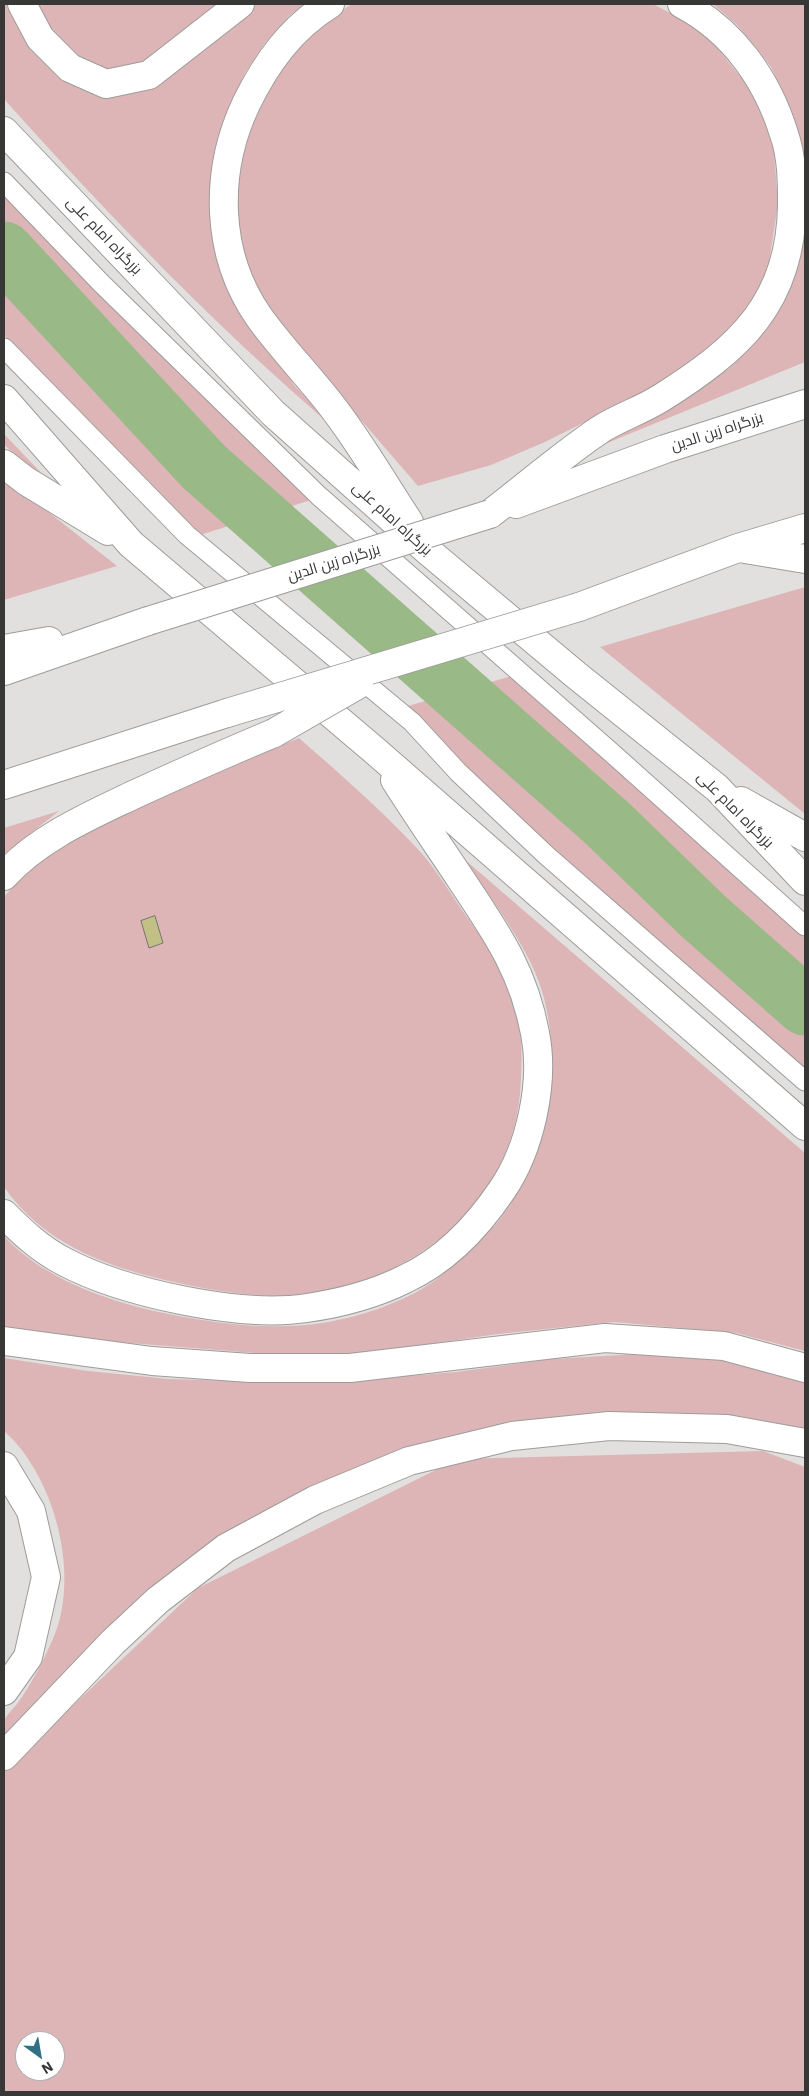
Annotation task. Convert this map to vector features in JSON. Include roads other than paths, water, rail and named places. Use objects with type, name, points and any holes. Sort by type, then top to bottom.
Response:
[{"type":"highway","points":[[22,4],[40,38],[70,68],[106,84],[149,75],[240,4]]},
{"type":"highway","points":[[330,4],[291,34],[265,68],[236,124],[228,156],[224,187],[224,217],[228,247],[244,292],[259,317],[340,417],[429,552]]},
{"type":"highway","points":[[490,514],[602,428],[660,399],[730,349],[754,322],[778,282],[790,237],[792,210],[789,148],[779,118],[768,89],[739,50],[720,30],[697,12],[682,4]]},
{"type":"highway","name":"بزرگراه امام علی","points":[[4,131],[273,413],[429,552],[576,676],[717,788],[805,881]]},
{"type":"highway","points":[[4,400],[131,544],[374,750],[805,1126]]},
{"type":"highway","name":"بزرگراه زین الدین","points":[[4,671],[148,621],[490,514],[665,449],[805,404]]},
{"type":"highway","points":[[4,464],[26,481],[131,544]]},
{"type":"highway","points":[[4,785],[227,714],[579,607],[738,548],[805,528]]},
{"type":"highway","points":[[738,548],[805,559]]},
{"type":"highway","points":[[4,650],[148,621]]},
{"type":"highway","points":[[4,876],[16,862],[85,818],[204,762],[274,733],[402,660]]},
{"type":"highway","points":[[4,1214],[24,1234],[45,1250],[65,1262],[112,1282],[177,1300],[251,1309],[306,1309],[371,1294],[408,1278],[445,1255],[483,1218],[512,1176],[531,1130],[537,1080],[536,1036],[524,990],[511,956],[374,750]]},
{"type":"highway","points":[[717,788],[805,837]]},
{"type":"highway","points":[[4,1341],[152,1361],[250,1368],[350,1368],[605,1338],[724,1346],[805,1368]]},
{"type":"highway","points":[[4,1756],[113,1642],[158,1600],[226,1548],[315,1500],[409,1462],[512,1436],[609,1426],[727,1429],[805,1443]]},
{"type":"highway","points":[[4,1466],[31,1511],[46,1577],[28,1657],[4,1691]]},
{"type":"lane","points":[[4,182],[101,283],[319,496],[805,926]]},
{"type":"lane","points":[[4,348],[187,535],[412,722],[458,772],[546,855],[805,1081]]},
{"type":"waterway","points":[[4,251],[204,467],[607,823],[703,916],[805,1006]]}]
